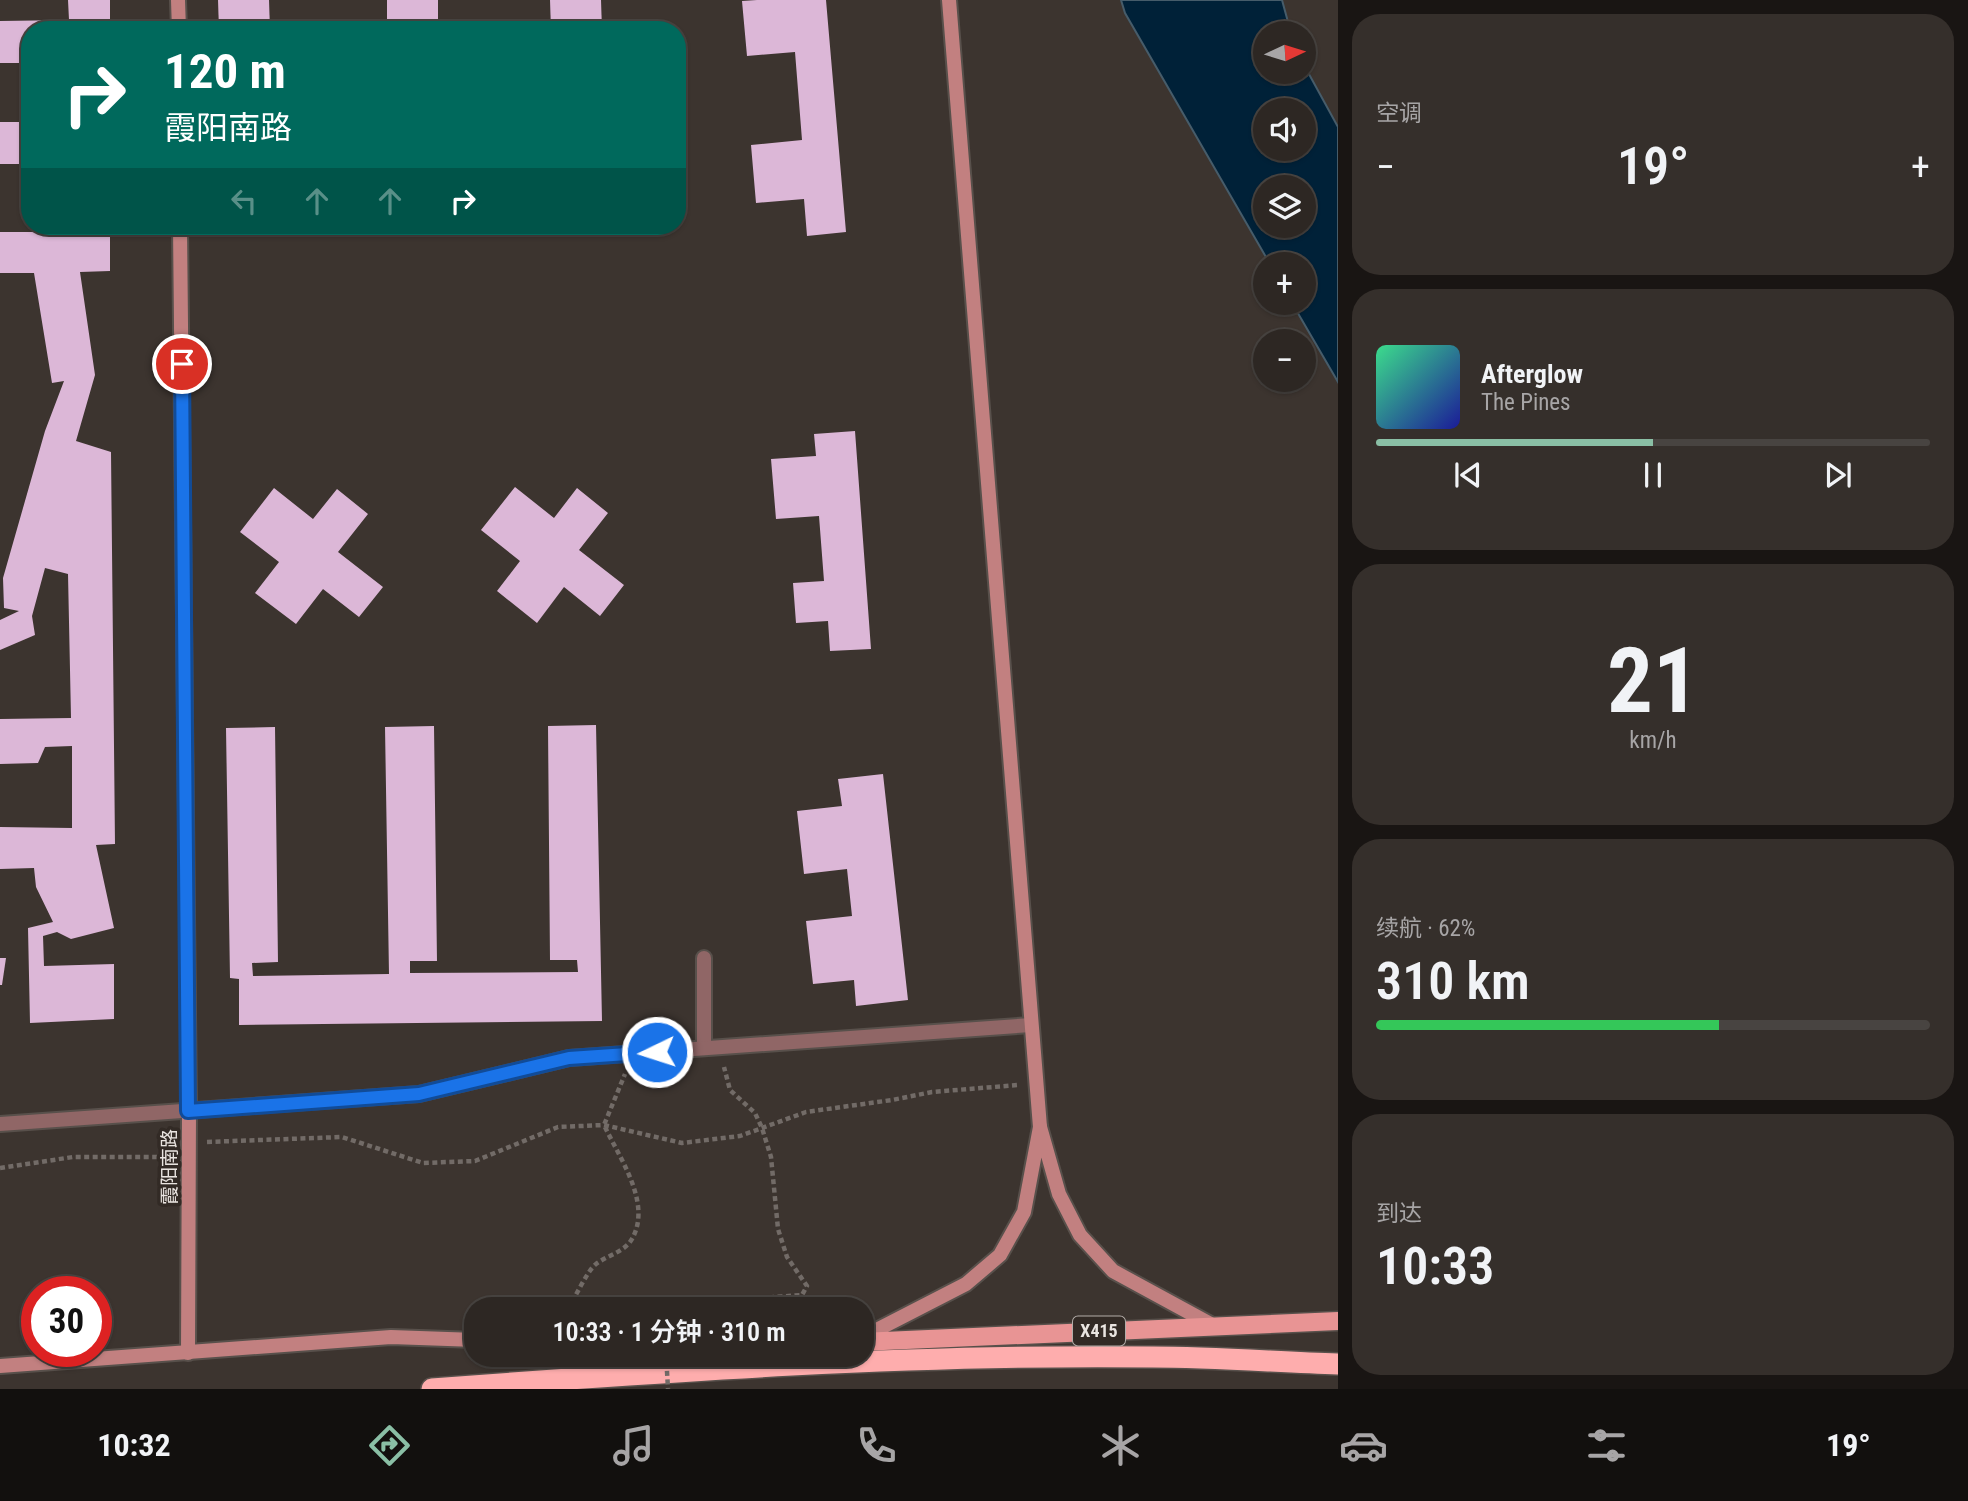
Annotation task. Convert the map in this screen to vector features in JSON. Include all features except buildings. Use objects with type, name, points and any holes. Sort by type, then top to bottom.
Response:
[{"type":"highway","points":[[432,1389],[620,1375],[907,1359],[1153,1356],[1338,1364]]},
{"type":"main road","points":[[1273,1323],[1338,1310]]},
{"type":"main road","name":"X415","points":[[874,1339],[1338,1321]]},
{"type":"main road","points":[[620,1375],[676,1367]]},
{"type":"street","points":[[178,0],[179,21]]},
{"type":"street","points":[[949,0],[1040,1126],[1059,1194],[1080,1235],[1113,1271],[1214,1326]]},
{"type":"street","name":"霞阳南路","points":[[180,235],[189,1149],[188,1353]]},
{"type":"street","points":[[704,958],[711,1048]]},
{"type":"street","points":[[0,1124],[419,1094],[569,1058],[1031,1025]]},
{"type":"street","points":[[874,1333],[966,1284],[1000,1255],[1024,1212],[1040,1126]]},
{"type":"street","points":[[0,1366],[391,1337],[464,1340]]},
{"type":"street","points":[[602,1367],[620,1375]]},
{"type":"path","points":[[711,1048],[730,1090],[755,1112],[762,1128],[771,1157],[778,1229],[787,1257],[807,1286],[802,1295],[773,1297]]},
{"type":"path","points":[[574,1297],[595,1264],[617,1254],[634,1237],[640,1207],[604,1125],[633,1054]]},
{"type":"path","points":[[0,1168],[73,1157],[342,1137],[423,1163],[475,1161],[558,1127],[604,1125],[682,1143],[740,1136],[806,1112],[932,1092],[1036,1084]]},
{"type":"path","points":[[667,1367],[668,1389]]},
{"type":"water","points":[[1121,0],[1282,0],[1288,21],[1253,21],[1253,84],[1314,84],[1338,127],[1338,382],[1316,344],[1316,329],[1307,329],[1299,315],[1316,315],[1316,252],[1263,252],[1255,238],[1316,238],[1316,175],[1253,175],[1253,235],[1125,13]]},
{"type":"route","points":[[182,364],[188,1111],[419,1094],[569,1058],[657,1052]]}]
